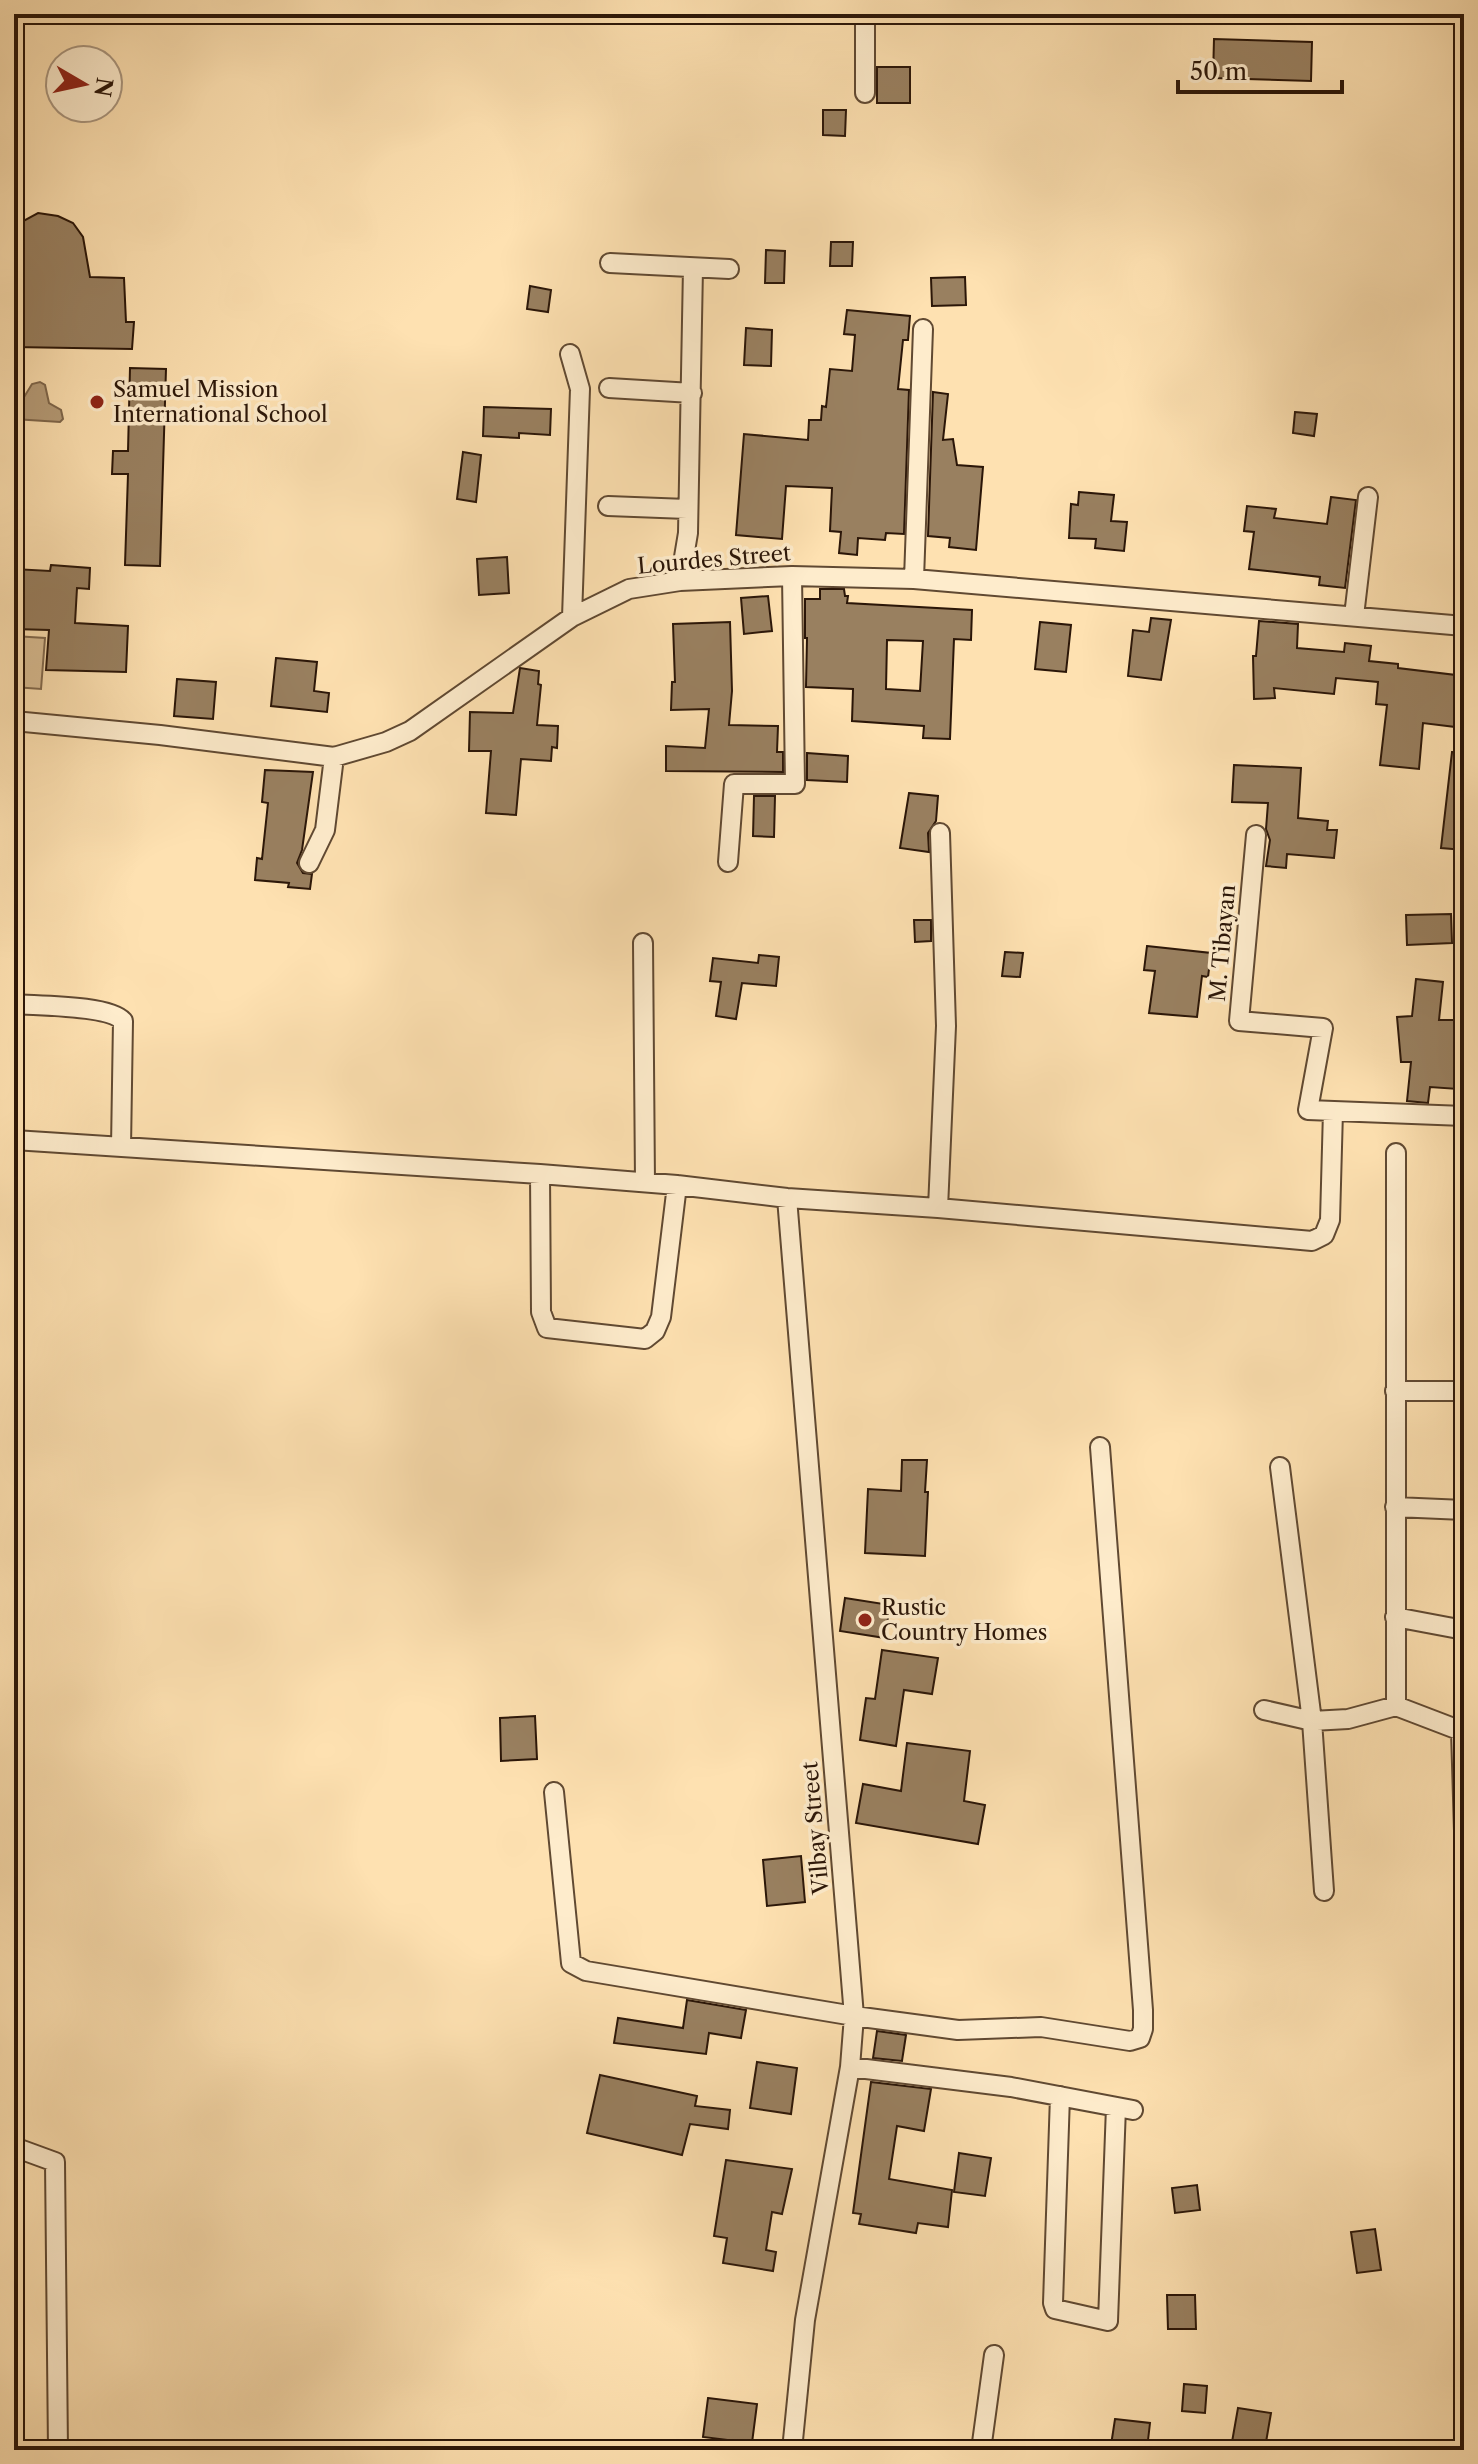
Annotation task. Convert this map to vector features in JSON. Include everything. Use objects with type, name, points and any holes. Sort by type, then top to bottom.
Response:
[{"type":"street","points":[[865,14],[865,93]]},
{"type":"street","points":[[610,263],[729,269]]},
{"type":"street","points":[[680,581],[688,533],[693,268]]},
{"type":"street","points":[[914,579],[923,329]]},
{"type":"street","points":[[570,354],[580,389],[572,617]]},
{"type":"street","points":[[609,388],[692,393]]},
{"type":"street","points":[[1354,616],[1368,497]]},
{"type":"street","points":[[608,506],[687,509]]},
{"type":"street","points":[[728,862],[734,784],[795,784],[792,576]]},
{"type":"street","name":"Lourdes Street","points":[[14,721],[160,735],[334,757],[386,742],[410,731],[572,617],[629,589],[680,581],[792,576],[914,579],[1464,626]]},
{"type":"street","points":[[309,863],[325,830],[334,757]]},
{"type":"street","points":[[938,1208],[946,1026],[940,833]]},
{"type":"street","name":"M. Tibayan","points":[[1256,835],[1239,1021],[1323,1028],[1308,1110],[1333,1111]]},
{"type":"street","points":[[643,943],[645,1182]]},
{"type":"street","points":[[14,1004],[100,1011],[117,1014],[123,1021],[121,1147]]},
{"type":"street","points":[[14,1140],[645,1182],[787,1198],[1312,1241],[1324,1235],[1330,1220],[1333,1111],[1464,1116]]},
{"type":"street","points":[[1396,1153],[1396,1706]]},
{"type":"street","points":[[540,1174],[541,1312],[547,1328],[645,1339],[655,1331],[661,1317],[677,1185]]},
{"type":"street","name":"Vilbay Street","points":[[787,1198],[854,2016],[850,2067],[805,2320],[792,2450]]},
{"type":"street","points":[[1395,1391],[1464,1391]]},
{"type":"street","points":[[554,1792],[571,1963],[586,1971],[854,2016],[958,2030],[1041,2027],[1130,2041],[1140,2038],[1143,2029],[1140,1964],[1100,1447]]},
{"type":"street","points":[[1280,1467],[1312,1721],[1324,1891]]},
{"type":"street","points":[[1395,1507],[1464,1510]]},
{"type":"street","points":[[1395,1617],[1464,1630]]},
{"type":"street","points":[[1264,1710],[1312,1721],[1348,1719],[1396,1706],[1462,1732],[1464,1831]]},
{"type":"street","points":[[850,2067],[1011,2087],[1060,2096],[1124,2108],[1108,2321],[1063,2313],[1055,2309],[1053,2303],[1060,2096]]},
{"type":"street","points":[[14,2147],[55,2162],[58,2450]]},
{"type":"street","points":[[981,2450],[994,2355]]},
{"type":"shaded area","points":[[40,382],[45,385],[49,403],[61,410],[63,419],[60,422],[14,419],[14,402],[21,402],[32,384]]},
{"type":"shaded area","points":[[14,636],[45,638],[41,689],[14,687]]},
{"type":"building","points":[[1214,39],[1312,42],[1311,81],[1213,78]]},
{"type":"building","points":[[877,67],[910,67],[910,103],[877,103]]},
{"type":"building","points":[[823,110],[846,110],[845,136],[823,135]]},
{"type":"building","points":[[38,213],[58,216],[73,223],[83,237],[90,277],[124,278],[126,322],[134,322],[132,349],[14,347],[14,226]]},
{"type":"building","points":[[831,242],[853,242],[852,266],[830,266]]},
{"type":"building","points":[[766,250],[785,251],[784,283],[765,283]]},
{"type":"building","points":[[965,277],[966,305],[932,306],[931,278]]},
{"type":"building","points":[[530,286],[551,290],[548,312],[527,309]]},
{"type":"building","points":[[847,310],[910,316],[908,340],[903,340],[898,389],[909,390],[904,534],[886,533],[885,540],[858,538],[857,555],[839,553],[841,532],[830,531],[832,488],[786,486],[782,539],[736,535],[744,434],[808,440],[809,420],[821,420],[822,406],[826,407],[830,369],[852,371],[855,335],[844,334]]},
{"type":"building","points":[[746,328],[772,330],[771,366],[744,365]]},
{"type":"building","points":[[130,368],[166,369],[160,566],[125,565],[128,474],[112,474],[113,451],[128,451]]},
{"type":"building","points":[[933,392],[948,394],[943,440],[953,439],[957,465],[983,467],[976,550],[949,547],[950,538],[928,536]]},
{"type":"building","points":[[484,407],[551,409],[550,435],[519,433],[519,438],[483,436]]},
{"type":"building","points":[[1295,412],[1317,414],[1314,436],[1293,433]]},
{"type":"building","points":[[463,452],[481,455],[476,502],[457,499]]},
{"type":"building","points":[[1079,492],[1114,495],[1111,521],[1127,522],[1124,551],[1095,548],[1096,539],[1069,538],[1071,504],[1078,505]]},
{"type":"building","points":[[1331,497],[1356,500],[1345,588],[1319,585],[1320,577],[1249,569],[1254,532],[1244,531],[1247,506],[1276,509],[1274,518],[1327,524]]},
{"type":"building","points":[[507,557],[509,593],[479,595],[477,559]]},
{"type":"building","points":[[51,565],[90,568],[89,589],[77,588],[75,623],[128,626],[126,672],[46,670],[49,630],[14,629],[14,569],[50,571]]},
{"type":"building","points":[[820,589],[844,589],[845,596],[848,596],[847,603],[972,610],[971,640],[954,639],[950,739],[923,738],[924,726],[852,721],[853,689],[806,687],[805,599],[820,599]],"holes":[[[887,640],[923,641],[920,691],[886,689]]]},
{"type":"building","points":[[768,596],[772,631],[744,634],[741,598]]},
{"type":"building","points":[[1151,618],[1171,620],[1161,680],[1128,676],[1133,630],[1149,632]]},
{"type":"building","points":[[1259,621],[1298,624],[1297,648],[1344,652],[1345,643],[1371,646],[1369,661],[1464,676],[1464,728],[1423,723],[1419,769],[1380,765],[1387,705],[1376,704],[1378,682],[1336,678],[1334,694],[1274,688],[1275,698],[1254,699],[1253,656],[1256,656]]},
{"type":"building","points":[[730,622],[732,691],[729,725],[778,726],[777,752],[783,752],[783,772],[666,771],[666,746],[705,748],[709,709],[671,710],[672,682],[675,682],[673,624]]},
{"type":"building","points":[[1040,622],[1071,625],[1066,672],[1035,669]]},
{"type":"building","points":[[276,658],[317,662],[314,691],[329,693],[327,712],[271,706]]},
{"type":"building","points":[[520,668],[539,671],[538,684],[541,685],[537,725],[558,726],[557,748],[552,747],[551,761],[521,759],[516,815],[486,813],[491,751],[469,751],[470,712],[513,713]]},
{"type":"building","points":[[177,679],[216,682],[213,719],[174,716]]},
{"type":"building","points":[[1452,752],[1464,753],[1464,850],[1441,848]]},
{"type":"building","points":[[807,753],[848,756],[847,782],[807,780]]},
{"type":"building","points":[[1234,765],[1301,768],[1298,818],[1328,821],[1327,830],[1337,830],[1334,858],[1287,854],[1286,868],[1266,866],[1270,840],[1266,829],[1268,803],[1232,802]]},
{"type":"building","points":[[265,770],[313,772],[302,850],[297,863],[303,873],[312,874],[310,889],[288,887],[289,883],[255,880],[257,858],[262,859],[268,803],[262,802]]},
{"type":"building","points":[[909,793],[938,796],[936,821],[928,833],[929,852],[900,848]]},
{"type":"building","points":[[754,796],[775,796],[774,837],[753,836]]},
{"type":"building","points":[[1451,914],[1452,943],[1407,945],[1406,915]]},
{"type":"building","points":[[914,920],[931,920],[931,941],[915,942]]},
{"type":"building","points":[[1147,946],[1211,953],[1208,977],[1202,976],[1197,1017],[1149,1013],[1155,971],[1144,970]]},
{"type":"building","points":[[1005,952],[1023,953],[1020,977],[1002,976]]},
{"type":"building","points":[[759,955],[779,957],[776,986],[742,983],[736,1019],[716,1016],[721,982],[710,981],[713,958],[758,963]]},
{"type":"building","points":[[1416,979],[1443,982],[1439,1020],[1460,1020],[1458,1089],[1430,1087],[1428,1103],[1407,1101],[1411,1062],[1401,1062],[1397,1017],[1412,1016]]},
{"type":"building","points":[[902,1460],[927,1460],[925,1556],[865,1553],[868,1489],[901,1491]]},
{"type":"building","points":[[845,1598],[890,1605],[885,1638],[840,1631]]},
{"type":"building","points":[[882,1650],[938,1658],[932,1694],[904,1690],[896,1746],[860,1740],[866,1698],[875,1699]]},
{"type":"building","points":[[535,1716],[537,1759],[501,1761],[500,1718]]},
{"type":"building","points":[[907,1743],[970,1751],[964,1801],[985,1805],[978,1844],[856,1823],[863,1784],[901,1791]]},
{"type":"building","points":[[801,1856],[805,1902],[767,1906],[763,1860]]},
{"type":"building","points":[[687,2000],[746,2010],[741,2038],[709,2033],[706,2054],[614,2043],[618,2018],[683,2028]]},
{"type":"building","points":[[877,2031],[906,2035],[902,2061],[873,2058]]},
{"type":"building","points":[[757,2062],[797,2068],[791,2114],[750,2108]]},
{"type":"building","points":[[600,2075],[697,2096],[695,2106],[730,2110],[728,2129],[690,2124],[682,2155],[587,2133]]},
{"type":"building","points":[[871,2082],[931,2089],[924,2131],[897,2126],[889,2179],[952,2190],[948,2227],[918,2223],[916,2233],[859,2224],[861,2214],[853,2213]]},
{"type":"building","points":[[959,2153],[991,2158],[985,2196],[954,2192]]},
{"type":"building","points":[[726,2160],[792,2169],[782,2214],[772,2212],[766,2250],[776,2252],[773,2271],[723,2263],[727,2238],[714,2236]]},
{"type":"building","points":[[1197,2185],[1200,2210],[1175,2213],[1172,2188]]},
{"type":"building","points":[[1375,2229],[1381,2270],[1357,2273],[1351,2232]]},
{"type":"building","points":[[1167,2295],[1195,2295],[1196,2329],[1168,2329]]},
{"type":"building","points":[[1184,2384],[1207,2386],[1205,2413],[1182,2411]]},
{"type":"building","points":[[708,2398],[757,2404],[752,2443],[703,2437]]},
{"type":"building","points":[[1238,2408],[1271,2413],[1265,2448],[1232,2442]]},
{"type":"building","points":[[1115,2419],[1150,2423],[1147,2449],[1111,2445]]},
{"type":"place","name":"Samuel Mission International School","points":[[97,402]]},
{"type":"place","name":"Rustic Country Homes","points":[[865,1620]]}]
